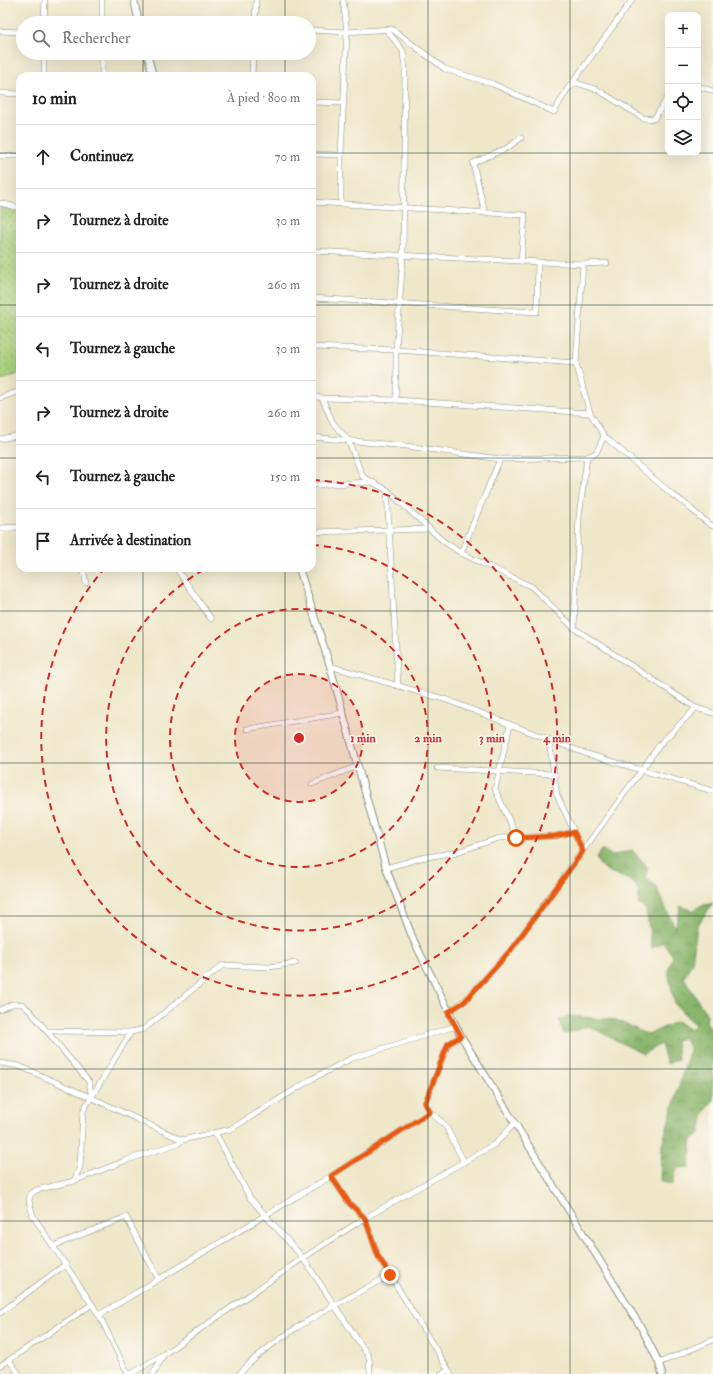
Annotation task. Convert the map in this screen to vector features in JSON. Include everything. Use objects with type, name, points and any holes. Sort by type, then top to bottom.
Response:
[{"type":"street","points":[[44,16],[45,0]]},
{"type":"street","points":[[102,0],[102,16]]},
{"type":"street","points":[[134,0],[137,16]]},
{"type":"street","points":[[255,16],[256,0]]},
{"type":"street","points":[[341,204],[341,155],[347,32],[343,0]]},
{"type":"street","points":[[316,30],[347,32],[392,29],[445,69],[493,84],[554,112],[568,88],[632,0]]},
{"type":"street","points":[[386,29],[403,52],[405,70],[403,256],[396,350],[396,400]]},
{"type":"street","points":[[0,31],[16,32]]},
{"type":"street","points":[[44,60],[44,72]]},
{"type":"street","points":[[102,60],[102,72]]},
{"type":"street","points":[[149,60],[152,72]]},
{"type":"street","points":[[252,72],[253,60]]},
{"type":"street","points":[[568,88],[577,83],[598,90],[643,118],[654,119],[665,102]]},
{"type":"street","points":[[701,87],[713,91]]},
{"type":"street","points":[[0,93],[16,94]]},
{"type":"street","points":[[316,102],[343,103]]},
{"type":"street","points":[[485,213],[473,163],[507,148],[521,138]]},
{"type":"street","points":[[316,154],[341,155]]},
{"type":"street","points":[[0,156],[16,156]]},
{"type":"street","points":[[316,202],[525,215],[521,261]]},
{"type":"street","points":[[0,203],[16,207]]},
{"type":"street","points":[[316,251],[583,264],[607,263]]},
{"type":"street","points":[[316,298],[536,312],[538,262]]},
{"type":"street","points":[[583,264],[576,363],[590,413],[604,436],[674,496],[682,500],[701,520],[713,526]]},
{"type":"street","points":[[316,346],[396,350],[576,363]]},
{"type":"street","points":[[0,398],[16,392]]},
{"type":"street","points":[[316,397],[396,400],[590,413]]},
{"type":"street","points":[[322,398],[333,423],[348,440],[363,477],[387,490],[443,541],[461,553],[532,587],[574,628],[696,708],[713,714]]},
{"type":"street","points":[[0,439],[16,436]]},
{"type":"street","points":[[316,437],[406,446],[500,459],[587,457],[596,453],[604,436]]},
{"type":"street","points":[[574,628],[579,517],[587,457]]},
{"type":"street","points":[[461,553],[500,459]]},
{"type":"street","points":[[316,485],[372,482]]},
{"type":"street","points":[[387,490],[398,686]]},
{"type":"street","points":[[0,528],[16,527]]},
{"type":"street","points":[[316,532],[430,529]]},
{"type":"street","points":[[84,572],[86,583]]},
{"type":"street","points":[[179,572],[211,619]]},
{"type":"street","points":[[299,572],[330,666],[386,868],[413,939],[461,1036],[642,1329],[659,1363],[662,1374]]},
{"type":"street","points":[[330,666],[446,700],[587,754],[713,791]]},
{"type":"street","points":[[448,1012],[464,1002],[510,951],[661,743],[696,708]]},
{"type":"street","points":[[247,729],[343,713]]},
{"type":"street","points":[[510,725],[495,789],[516,838]]},
{"type":"street","points":[[549,740],[557,795],[583,851]]},
{"type":"street","points":[[312,784],[358,766]]},
{"type":"street","points":[[437,768],[554,774]]},
{"type":"street","points":[[386,868],[421,858],[457,852],[499,838],[555,836],[574,832]]},
{"type":"street","points":[[47,1031],[131,1032],[144,1029],[222,965],[268,967],[296,963]]},
{"type":"street","points":[[0,1010],[12,1004],[22,1004],[47,1031],[89,1082],[92,1098]]},
{"type":"street","points":[[456,1026],[352,1058],[312,1079],[231,1129],[182,1140],[180,1143],[127,1160],[74,1181],[36,1190],[30,1194],[29,1200],[33,1216],[66,1264],[98,1315],[129,1374],[164,1354],[303,1258],[365,1218],[495,1144],[515,1123]]},
{"type":"street","points":[[74,1181],[80,1167],[83,1110],[92,1098],[131,1032]]},
{"type":"street","points":[[461,1036],[448,1044],[425,1103],[430,1112],[445,1125],[464,1162]]},
{"type":"street","points":[[0,1063],[19,1066],[182,1140]]},
{"type":"street","points":[[98,1315],[264,1214],[331,1176],[430,1112]]},
{"type":"street","points":[[215,1132],[250,1198],[303,1258],[369,1357],[370,1374]]},
{"type":"street","points":[[331,1176],[349,1203],[365,1218],[378,1256],[450,1372],[441,1374]]},
{"type":"street","points":[[53,1246],[126,1217],[158,1278]]},
{"type":"street","points":[[0,1313],[66,1264]]},
{"type":"street","points":[[239,1374],[250,1362],[291,1332],[390,1275]]},
{"type":"street","points":[[0,1366],[91,1305]]},
{"type":"street","points":[[659,1363],[713,1340]]},
{"type":"street","points":[[153,1374],[164,1354]]},
{"type":"street","points":[[9,1360],[18,1374]]},
{"type":"green space","points":[[0,207],[16,209],[16,375],[0,381]]},
{"type":"green space","points":[[603,849],[612,856],[632,850],[648,867],[645,878],[655,885],[675,928],[681,906],[692,911],[700,906],[713,903],[697,926],[692,962],[684,978],[707,1015],[706,1022],[713,1032],[713,1100],[704,1113],[700,1133],[692,1139],[689,1167],[677,1168],[672,1185],[660,1180],[662,1145],[690,1049],[684,1037],[676,1041],[678,1059],[667,1064],[661,1044],[643,1054],[589,1026],[564,1034],[559,1020],[569,1016],[616,1020],[648,1035],[677,1021],[690,1030],[695,1025],[675,1004],[668,971],[673,956],[663,942],[652,948],[646,909],[638,904],[639,895],[637,889],[629,880],[609,872],[601,866],[596,858]]},
{"type":"route","points":[[390,1275],[378,1256],[365,1218],[349,1203],[331,1176],[430,1112],[425,1103],[448,1044],[461,1036],[448,1012],[464,1002],[510,951],[583,851],[574,832],[555,836],[516,838]]}]
